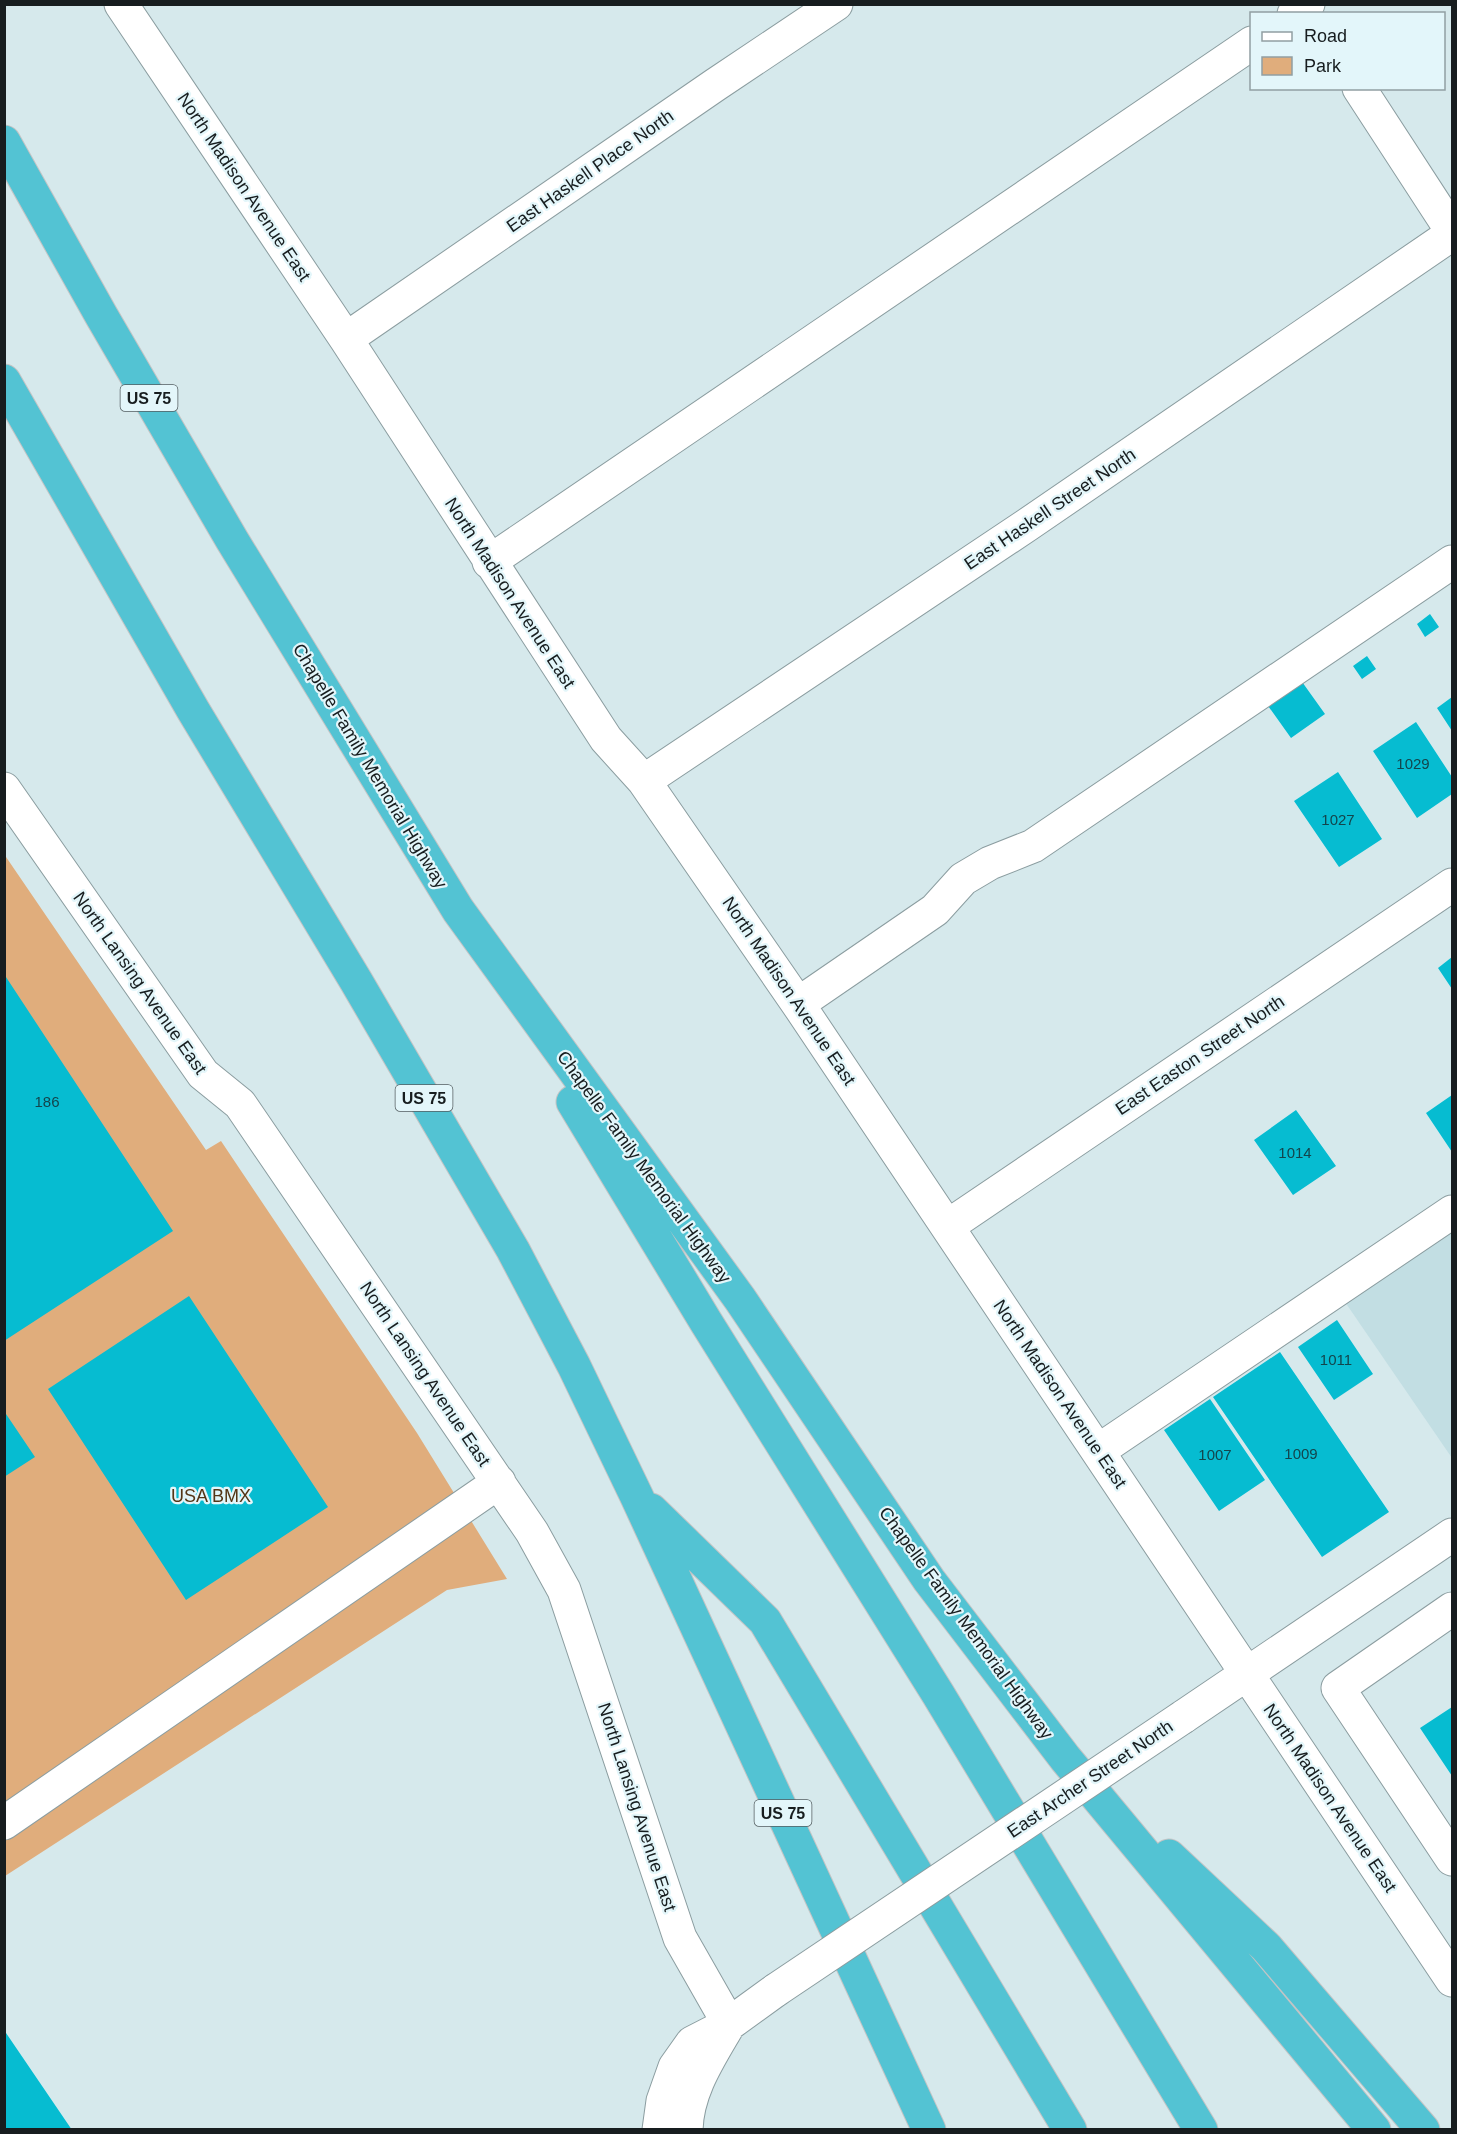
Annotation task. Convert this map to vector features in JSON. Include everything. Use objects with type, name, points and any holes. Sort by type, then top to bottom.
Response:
[{"type":"highway","name":"Chapelle Family Memorial Highway","points":[[4,142],[101,315],[232,540],[458,910],[740,1299],[929,1580],[1065,1758],[1374,2130]]},
{"type":"highway","name":"US 75","points":[[4,381],[193,710],[356,981],[513,1250],[574,1366],[637,1497],[930,2130]]},
{"type":"highway","points":[[458,910],[706,1322],[938,1694],[1201,2130]]},
{"type":"highway","points":[[637,1497],[765,1621],[1070,2130]]},
{"type":"highway","points":[[1065,1758],[1266,1947],[1423,2130]]},
{"type":"street","name":"North Madison Avenue East","points":[[121,4],[346,339],[606,739],[644,781],[798,1004],[1452,1980]]},
{"type":"street","name":"East Haskell Place North","points":[[346,339],[705,91],[836,4]]},
{"type":"street","points":[[489,562],[1250,44]]},
{"type":"street","points":[[1360,90],[1452,232]]},
{"type":"street","name":"East Haskell Street North","points":[[644,781],[1017,532],[1452,232]]},
{"type":"street","points":[[798,1004],[935,909],[963,879],[990,863],[1033,846],[1452,562]]},
{"type":"street","name":"North Lansing Avenue East","points":[[4,789],[203,1074],[240,1104],[532,1532],[564,1590],[680,1938],[729,2024]]},
{"type":"street","name":"East Easton Street North","points":[[948,1226],[1452,885]]},
{"type":"street","points":[[1098,1451],[1452,1212]]},
{"type":"street","points":[[4,1823],[499,1482]]},
{"type":"street","name":"East Archer Street North","points":[[659,2130],[663,2101],[675,2067],[692,2043],[729,2024],[776,1989],[1452,1535]]},
{"type":"street","points":[[1450,1852],[1338,1688],[1452,1609]]},
{"type":"street","name":"East Archer Street North","points":[[686,2130],[686,2113],[695,2087],[729,2024]]},
{"type":"shaded area","points":[[1452,1228],[1452,1458],[1345,1302]]},
{"type":"green space","name":"USA BMX","points":[[4,854],[206,1150],[221,1141],[417,1433],[507,1579],[447,1590],[5,1876]]},
{"type":"building","points":[[1430,614],[1439,627],[1425,637],[1417,624]]},
{"type":"building","points":[[1367,656],[1376,669],[1362,679],[1353,666]]},
{"type":"building","points":[[1300,679],[1325,714],[1291,738],[1266,703]]},
{"type":"building","points":[[1452,697],[1452,731],[1437,708]]},
{"type":"building","points":[[1416,722],[1452,777],[1452,794],[1417,818],[1373,751]]},
{"type":"building","points":[[1338,772],[1382,839],[1339,867],[1294,801]]},
{"type":"building","points":[[1452,957],[1452,989],[1438,968]]},
{"type":"building","points":[[4,974],[173,1231],[4,1341]]},
{"type":"building","points":[[1452,1095],[1452,1152],[1426,1113]]},
{"type":"building","points":[[1296,1110],[1336,1166],[1293,1195],[1254,1140]]},
{"type":"building","points":[[189,1296],[328,1507],[186,1600],[48,1389]]},
{"type":"building","points":[[1337,1320],[1373,1374],[1334,1400],[1298,1347]]},
{"type":"building","points":[[1280,1352],[1389,1512],[1322,1557],[1213,1397]]},
{"type":"building","points":[[1210,1399],[1265,1480],[1219,1511],[1164,1430]]},
{"type":"building","points":[[4,1411],[35,1457],[4,1477]]},
{"type":"building","points":[[1452,1707],[1452,1776],[1420,1728]]},
{"type":"building","points":[[4,2030],[72,2130],[4,2130]]}]
